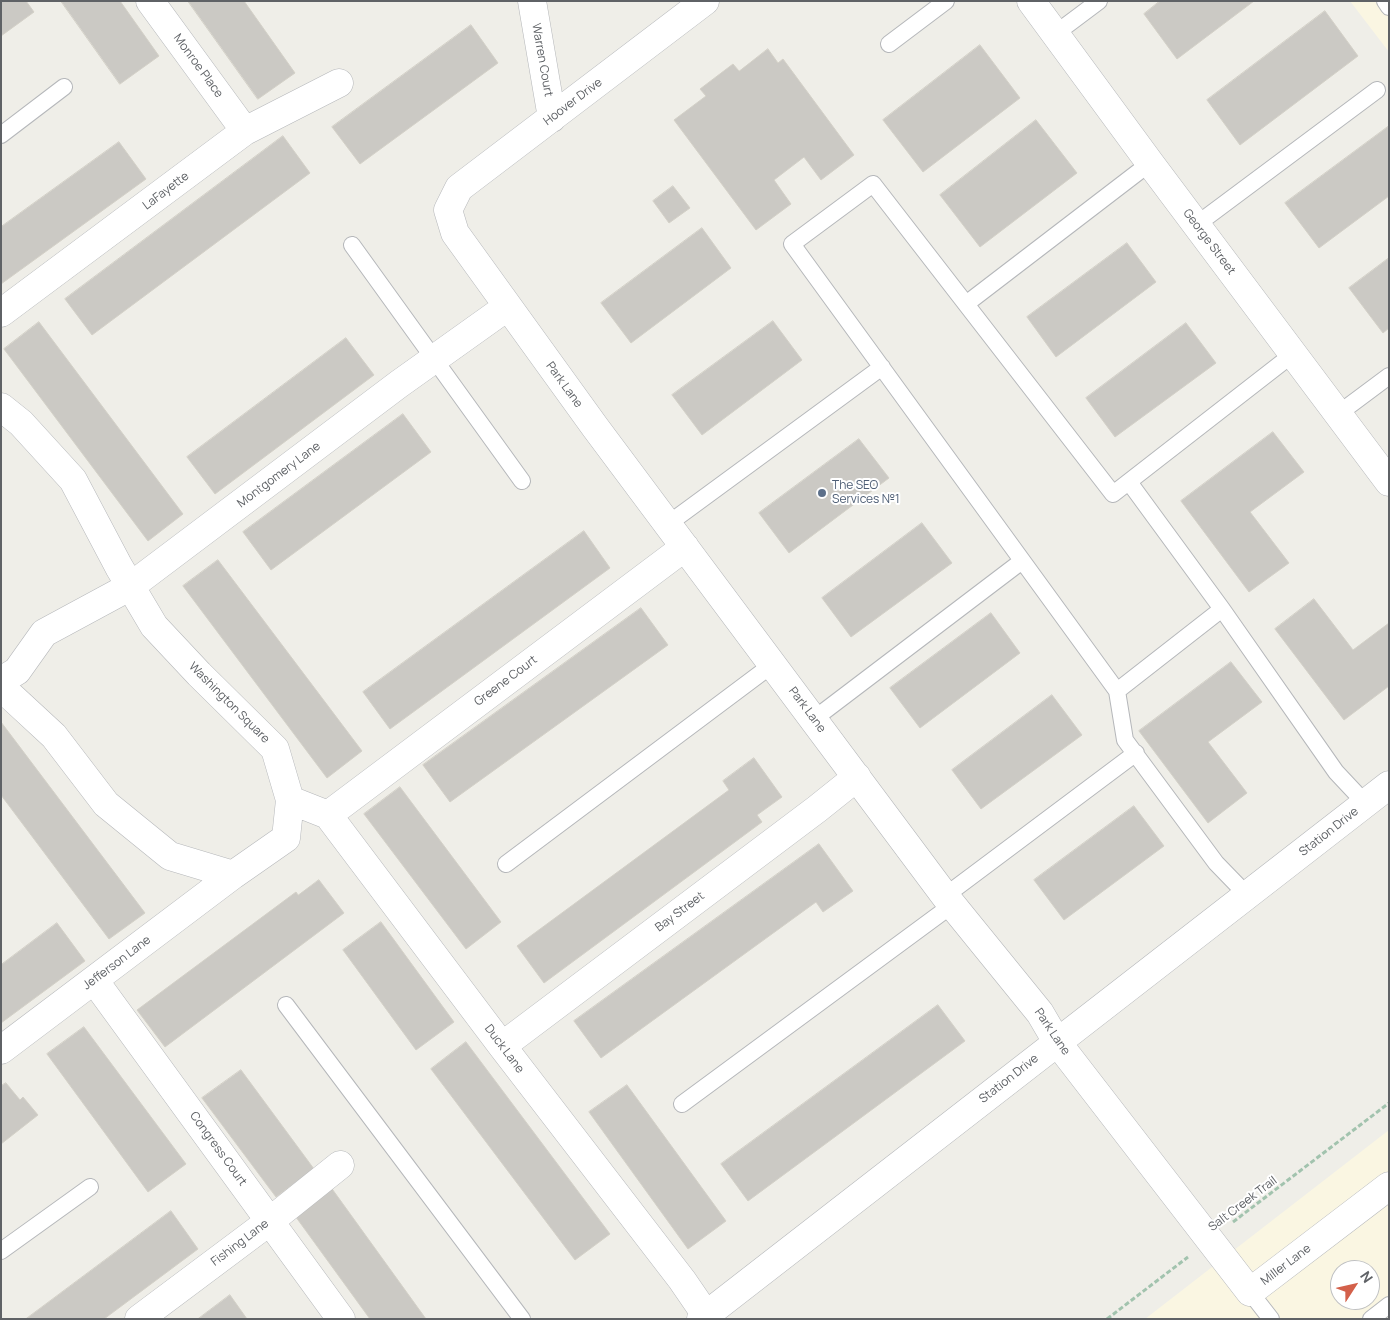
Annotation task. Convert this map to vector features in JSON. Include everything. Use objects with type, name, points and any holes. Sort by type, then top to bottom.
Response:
[{"type":"street","name":"Monroe Place","points":[[150,1],[246,132]]},
{"type":"street","name":"Warren Court","points":[[532,1],[552,118]]},
{"type":"street","name":"Hoover Drive","points":[[448,210],[459,188],[705,1]]},
{"type":"street","name":"George Street","points":[[1031,1],[1389,482]]},
{"type":"street","name":"LaFayette","points":[[1,313],[246,132],[339,83]]},
{"type":"street","name":"Park Lane","points":[[448,210],[455,233],[594,427],[949,901],[1040,1013],[1057,1042],[1179,1201]]},
{"type":"street","name":"Montgomery Lane","points":[[1,680],[17,671],[44,633],[131,586],[507,307]]},
{"type":"street","name":"Washington Square","points":[[1,407],[21,423],[73,480],[154,626],[275,750],[290,800],[286,838],[232,875]]},
{"type":"street","name":"Greene Court","points":[[328,816],[685,547]]},
{"type":"street","points":[[1,687],[54,736],[106,804],[170,856],[232,875]]},
{"type":"street","name":"Bay Street","points":[[502,1046],[810,815],[857,777]]},
{"type":"street","name":"Station Drive","points":[[703,1317],[1389,785]]},
{"type":"street","points":[[290,800],[328,816]]},
{"type":"street","name":"Duck Lane","points":[[328,816],[682,1280],[703,1317]]},
{"type":"street","name":"Jefferson Lane","points":[[1,1050],[232,875]]},
{"type":"street","name":"Congress Court","points":[[94,980],[341,1319]]},
{"type":"street","name":"Fishing Lane","points":[[139,1319],[270,1221],[340,1164]]},
{"type":"street","name":"Miller Lane","points":[[1179,1201],[1250,1292],[1389,1186]]},
{"type":"lane","points":[[889,44],[946,1]]},
{"type":"lane","points":[[1055,34],[1099,1]]},
{"type":"lane","points":[[1385,1],[1389,7]]},
{"type":"lane","points":[[1,135],[64,87]]},
{"type":"lane","points":[[1196,225],[1378,90]]},
{"type":"lane","points":[[966,304],[1150,163]]},
{"type":"lane","points":[[1248,895],[1216,863],[1136,752],[1125,740],[1117,691],[792,244],[873,184],[1113,494],[1293,354]]},
{"type":"lane","points":[[352,245],[522,481]]},
{"type":"lane","points":[[668,524],[882,368]]},
{"type":"lane","points":[[1338,414],[1389,376]]},
{"type":"lane","points":[[1129,482],[1222,609],[1336,772],[1366,804]]},
{"type":"lane","points":[[814,720],[1022,561]]},
{"type":"lane","points":[[1117,691],[1222,609]]},
{"type":"lane","points":[[506,864],[773,664]]},
{"type":"lane","points":[[682,1104],[949,901],[1136,752]]},
{"type":"lane","points":[[286,1005],[522,1319]]},
{"type":"lane","points":[[1,1251],[90,1187]]},
{"type":"lane","points":[[1250,1292],[1271,1319]]},
{"type":"lane","points":[[1371,1319],[1389,1305]]},
{"type":"path","name":"Salt Creek Trail","points":[[1108,1319],[1389,1103]]},
{"type":"shaded area","points":[[1350,1],[1389,1],[1389,52]]},
{"type":"shaded area","points":[[1389,1130],[1389,1319],[1145,1319]]},
{"type":"building","points":[[1,1],[26,1],[34,12],[1,36]]},
{"type":"building","points":[[61,1],[120,1],[159,56],[120,84]]},
{"type":"building","points":[[188,1],[244,1],[295,73],[258,99]]},
{"type":"building","points":[[1160,1],[1254,1],[1177,59],[1144,14]]},
{"type":"building","points":[[1325,11],[1358,56],[1240,145],[1207,100]]},
{"type":"building","points":[[471,25],[498,63],[360,164],[332,127]]},
{"type":"building","points":[[980,45],[1020,98],[923,172],[883,120]]},
{"type":"building","points":[[768,49],[778,63],[783,59],[854,155],[821,180],[804,157],[774,180],[791,204],[756,230],[674,120],[706,96],[700,89],[733,64],[739,71]]},
{"type":"building","points":[[1036,120],[1077,173],[980,247],[940,195]]},
{"type":"building","points":[[1389,126],[1389,196],[1319,248],[1285,203]]},
{"type":"building","points":[[283,136],[310,173],[92,335],[65,299]]},
{"type":"building","points":[[119,142],[146,179],[1,284],[1,227]]},
{"type":"building","points":[[673,186],[690,208],[669,223],[653,201]]},
{"type":"building","points":[[702,228],[731,268],[631,343],[601,303]]},
{"type":"building","points":[[1127,243],[1156,282],[1056,357],[1027,317]]},
{"type":"building","points":[[1389,258],[1389,328],[1383,333],[1349,288]]},
{"type":"building","points":[[773,321],[802,360],[702,435],[672,395]]},
{"type":"building","points":[[39,322],[183,514],[148,541],[4,349]]},
{"type":"building","points":[[1186,323],[1216,363],[1115,437],[1086,398]]},
{"type":"building","points":[[346,338],[374,375],[215,494],[187,457]]},
{"type":"building","points":[[403,414],[431,452],[271,570],[243,532]]},
{"type":"building","points":[[1273,432],[1304,472],[1250,512],[1289,563],[1249,592],[1181,501]]},
{"type":"building","points":[[859,439],[889,478],[789,553],[759,513]]},
{"type":"building","points":[[922,523],[952,563],[851,637],[822,598]]},
{"type":"building","points":[[584,531],[610,568],[390,729],[363,692]]},
{"type":"building","points":[[218,560],[362,751],[327,778],[183,586]]},
{"type":"building","points":[[1314,599],[1353,650],[1389,623],[1389,686],[1344,720],[1275,629]]},
{"type":"building","points":[[641,608],[668,645],[450,802],[423,765]]},
{"type":"building","points":[[991,613],[1020,653],[920,728],[890,688]]},
{"type":"building","points":[[1231,662],[1262,702],[1208,742],[1247,793],[1208,823],[1139,731]]},
{"type":"building","points":[[1052,695],[1082,735],[981,809],[952,770]]},
{"type":"building","points":[[1,722],[145,913],[109,939],[1,795]]},
{"type":"building","points":[[754,758],[782,797],[757,815],[762,822],[544,983],[517,946],[729,790],[723,781]]},
{"type":"building","points":[[400,787],[501,922],[466,949],[364,814]]},
{"type":"building","points":[[1134,806],[1164,846],[1064,920],[1034,880]]},
{"type":"building","points":[[819,844],[853,891],[823,912],[816,902],[601,1058],[574,1021]]},
{"type":"building","points":[[319,880],[344,913],[165,1047],[137,1010],[296,892],[298,895]]},
{"type":"building","points":[[381,922],[454,1022],[416,1050],[343,950]]},
{"type":"building","points":[[57,923],[85,961],[1,1023],[1,965]]},
{"type":"building","points":[[938,1005],[965,1041],[748,1201],[721,1164]]},
{"type":"building","points":[[84,1027],[186,1164],[148,1192],[47,1054]]},
{"type":"building","points":[[466,1042],[610,1234],[575,1260],[431,1069]]},
{"type":"building","points":[[241,1070],[314,1169],[276,1197],[202,1098]]},
{"type":"building","points":[[6,1083],[20,1100],[23,1097],[38,1115],[1,1144],[1,1086]]},
{"type":"building","points":[[627,1085],[726,1221],[688,1249],[589,1112]]},
{"type":"building","points":[[330,1186],[426,1319],[370,1319],[293,1213]]},
{"type":"building","points":[[171,1211],[198,1249],[104,1319],[26,1319]]},
{"type":"building","points":[[230,1295],[247,1319],[198,1319]]},
{"type":"place","name":"The SEO Services №1","points":[[822,493]]}]
